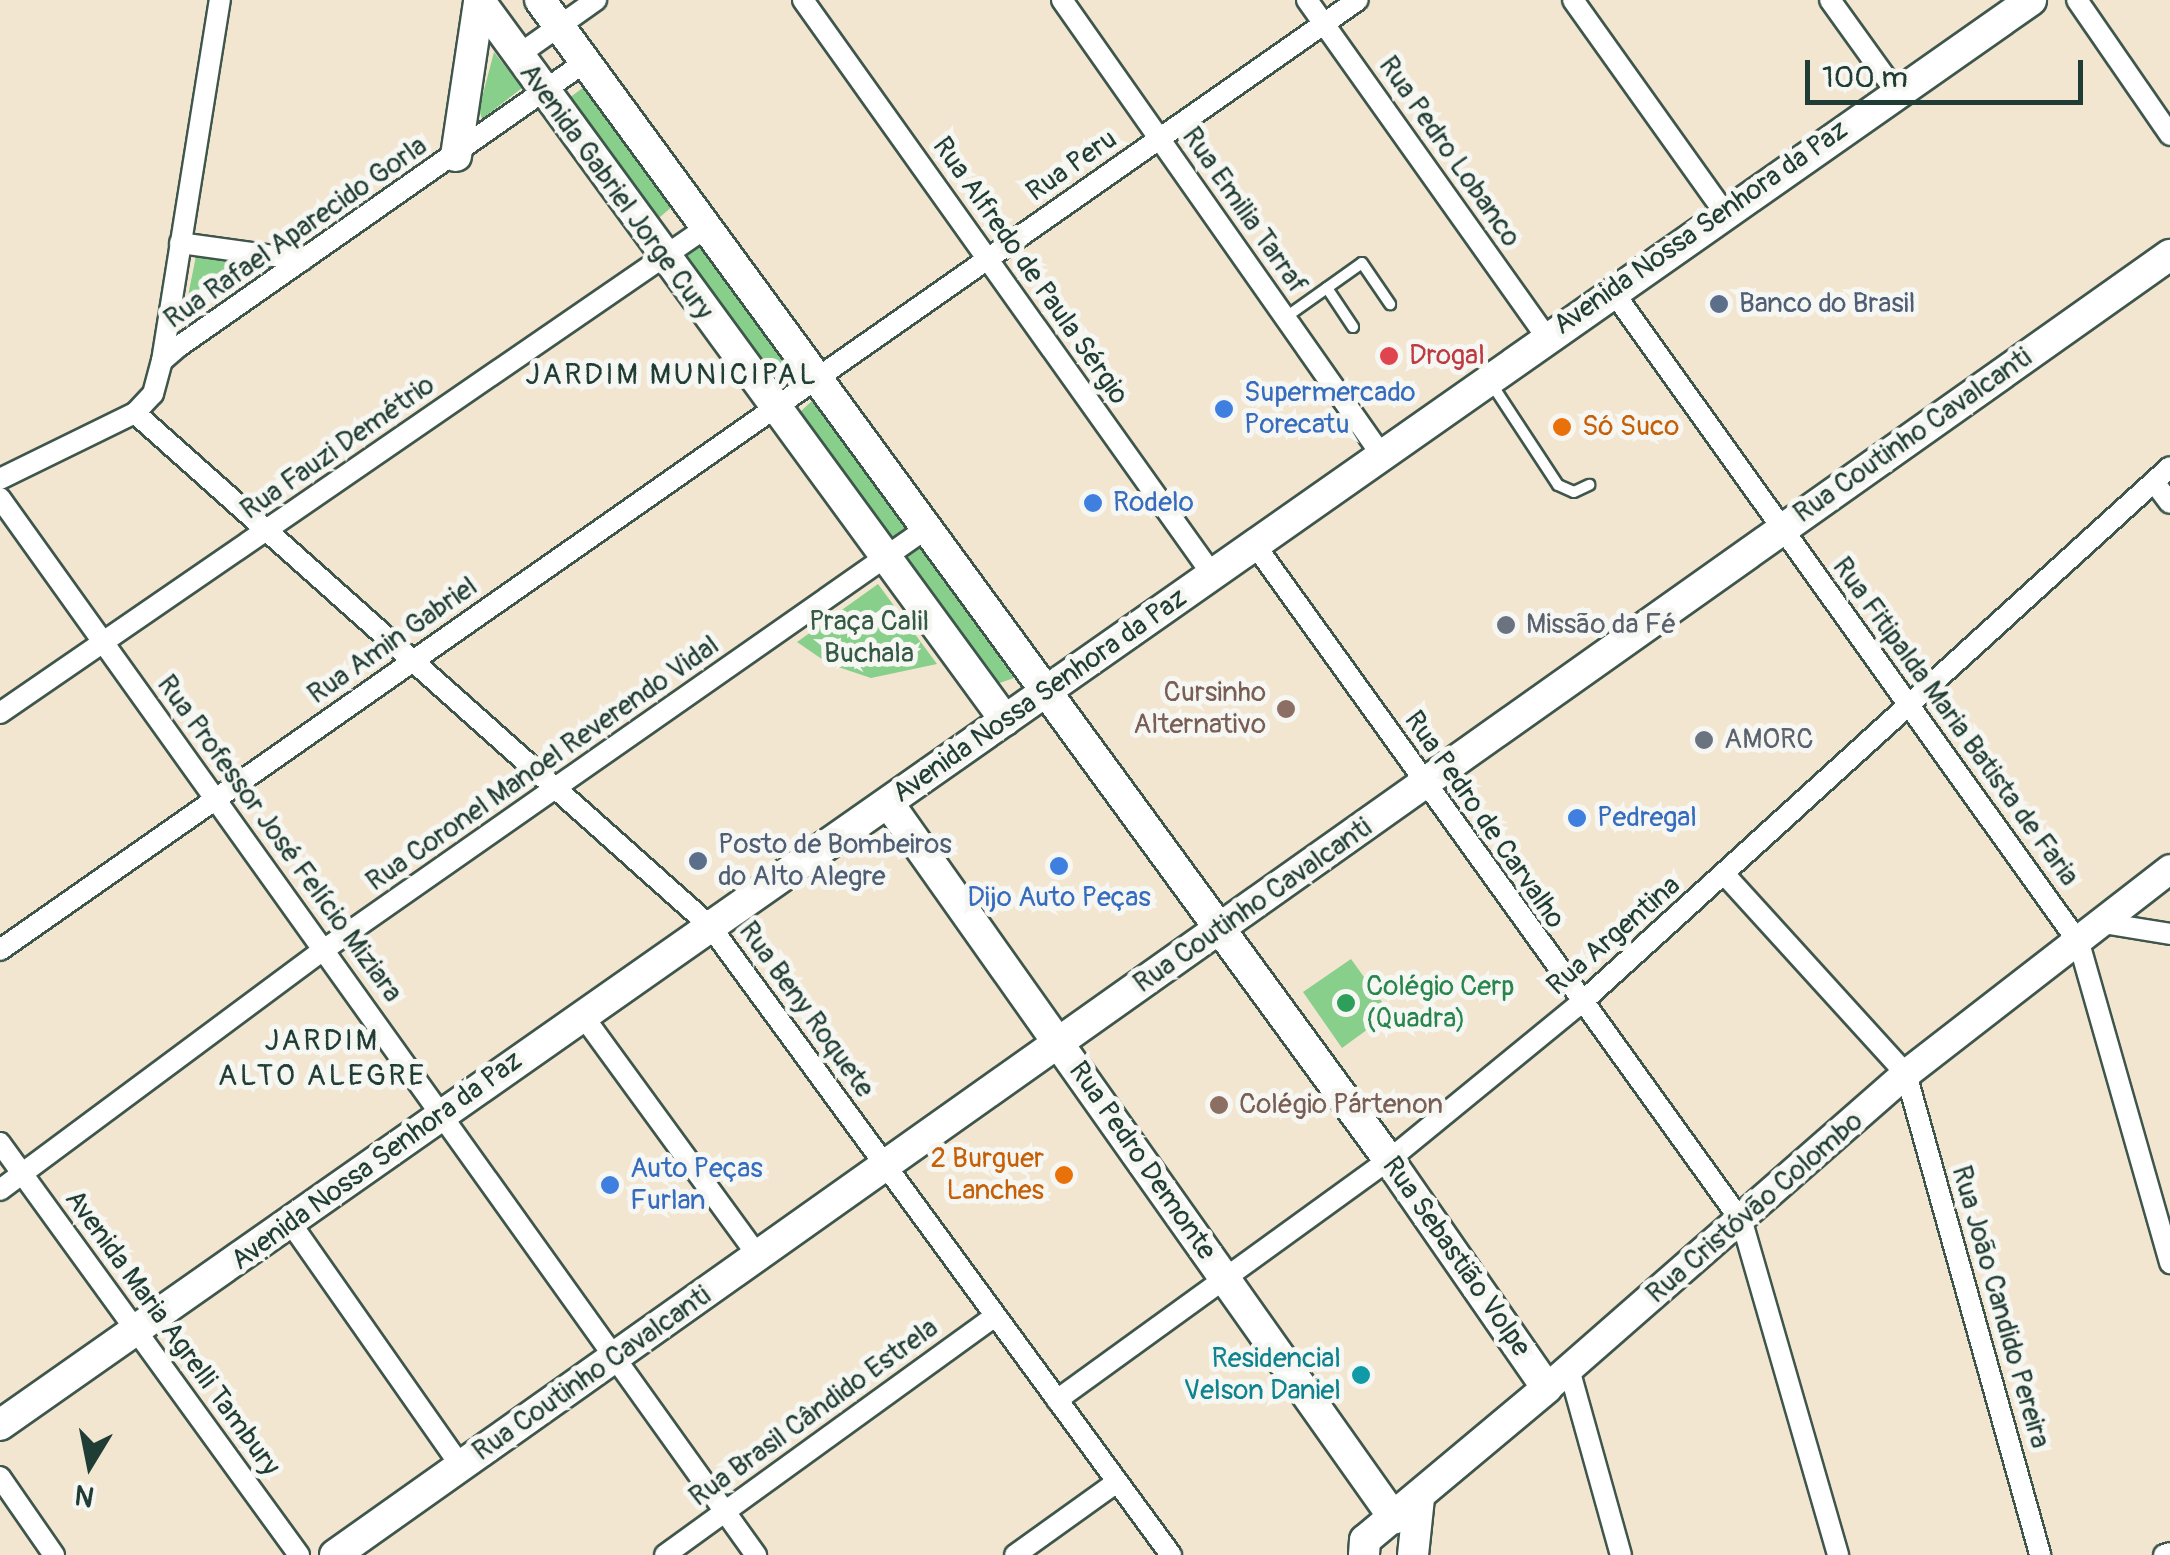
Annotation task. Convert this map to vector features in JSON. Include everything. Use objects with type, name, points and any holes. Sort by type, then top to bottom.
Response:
[{"type":"main road","name":"Avenida Gabriel Jorge Cury","points":[[540,0],[1047,690]]},
{"type":"main road","name":"Avenida Nossa Senhora da Paz","points":[[0,1426],[292,1225],[441,1111],[889,804],[1611,289],[2030,0]]},
{"type":"main road","name":"Avenida Gabriel Jorge Cury","points":[[479,1],[1006,720]]},
{"type":"main road","points":[[456,156],[479,1]]},
{"type":"main road","name":"Rua Coutinho Cavalcanti","points":[[334,1555],[2170,256]]},
{"type":"main road","name":"Rua Sebastião Volpe","points":[[1047,690],[1389,1160],[1558,1379]]},
{"type":"main road","name":"Rua Pedro Demonte","points":[[889,804],[1394,1518]]},
{"type":"main road","name":"Rua Cristóvão Colombo","points":[[1358,1550],[1558,1379]]},
{"type":"main road","points":[[1413,1555],[1419,1498]]},
{"type":"street","points":[[162,361],[220,0]]},
{"type":"street","points":[[516,56],[596,0]]},
{"type":"street","name":"Rua Alfredo de Paula Sérgio","points":[[803,0],[1212,574]]},
{"type":"street","name":"Rua Emilia Tarraf","points":[[1062,0],[1381,454]]},
{"type":"street","name":"Rua Pedro Lobanco","points":[[1307,0],[1546,336]]},
{"type":"street","name":"Rua Peru","points":[[818,379],[1358,0]]},
{"type":"street","points":[[1572,0],[1725,213]]},
{"type":"street","points":[[1830,0],[1896,92]]},
{"type":"street","points":[[2076,0],[2170,135]]},
{"type":"street","name":"Rua Rafael Aparecido Gorla","points":[[135,412],[152,394],[162,361],[584,62]]},
{"type":"street","name":"Rua Fauzi Demétrio","points":[[0,714],[707,227]]},
{"type":"street","points":[[180,243],[303,260]]},
{"type":"street","name":"Rua Fitipalda Maria Batista de Faria","points":[[1611,289],[2079,942],[2170,1263]]},
{"type":"street","name":"Rua Amin Gabriel","points":[[0,950],[818,379]]},
{"type":"street","points":[[0,479],[135,412]]},
{"type":"street","name":"Rua Beny Roquete","points":[[135,412],[710,926],[1170,1555]]},
{"type":"street","name":"Rua Argentina","points":[[1057,1400],[1389,1160],[1581,1003],[1725,875],[1907,702],[2170,467]]},
{"type":"street","points":[[2154,482],[2170,504]]},
{"type":"street","name":"Rua Professor José Felício Miziara","points":[[0,498],[756,1555]]},
{"type":"street","name":"Rua Coronel Manoel Reverendo Vidal","points":[[0,1190],[324,949],[927,528]]},
{"type":"street","name":"Rua Pedro de Carvalho","points":[[1255,545],[1742,1222]]},
{"type":"street","name":"Rua Cristóvão Colombo","points":[[1558,1379],[1742,1222],[1906,1074],[2170,869]]},
{"type":"street","points":[[1725,875],[1906,1074]]},
{"type":"street","points":[[2103,923],[2170,934]]},
{"type":"street","points":[[584,1016],[758,1256]]},
{"type":"street","name":"Rua João Candido Pereira","points":[[1906,1074],[2040,1555]]},
{"type":"street","name":"Avenida Maria Agrelli Tambury","points":[[0,1144],[299,1555]]},
{"type":"street","points":[[1742,1222],[1838,1555]]},
{"type":"street","points":[[292,1225],[461,1466]]},
{"type":"street","name":"Rua Brasil Cândido Estrela","points":[[665,1555],[996,1316]]},
{"type":"street","points":[[1558,1379],[1621,1555]]},
{"type":"street","points":[[0,1477],[54,1555]]},
{"type":"street","points":[[1015,1555],[1118,1482]]},
{"type":"lane","points":[[1285,318],[1362,263],[1390,304]]},
{"type":"lane","points":[[1327,288],[1354,327]]},
{"type":"lane","points":[[1488,378],[1558,485],[1574,492],[1589,486]]},
{"type":"green space","points":[[494,52],[522,88],[482,119],[479,109]]},
{"type":"green space","points":[[588,84],[673,206],[654,222],[569,98]]},
{"type":"green space","points":[[703,244],[790,365],[767,379],[680,256]]},
{"type":"green space","points":[[196,256],[267,263],[184,316]]},
{"type":"green space","points":[[813,400],[1014,678],[991,686],[800,412]]},
{"type":"green space","name":"Praça Calil Buchala","points":[[878,584],[937,664],[871,678],[829,664],[797,642]]},
{"type":"green space","name":"Colégio Cerp (Quadra)","points":[[1351,959],[1390,1013],[1342,1048],[1303,992]]},
{"type":"place","name":"Banco do Brasil","points":[[1719,304]]},
{"type":"place","name":"Drogal","points":[[1389,356]]},
{"type":"place","name":"Supermercado Porecatu","points":[[1224,409]]},
{"type":"place","name":"Só Suco","points":[[1562,427]]},
{"type":"place","name":"Rodelo","points":[[1093,503]]},
{"type":"place","name":"Missão da Fé","points":[[1506,625]]},
{"type":"place","name":"Cursinho Alternativo","points":[[1286,709]]},
{"type":"place","name":"AMORC","points":[[1704,740]]},
{"type":"place","name":"Pedregal","points":[[1577,818]]},
{"type":"place","name":"Posto de Bombeiros do Alto Alegre","points":[[698,861]]},
{"type":"place","name":"Dijo Auto Peças","points":[[1059,866]]},
{"type":"place","name":"Colégio Cerp (Quadra)","points":[[1346,1003]]},
{"type":"place","name":"Colégio Pártenon","points":[[1219,1105]]},
{"type":"place","name":"2 Burguer Lanches","points":[[1064,1175]]},
{"type":"place","name":"Auto Peças Furlan","points":[[610,1185]]},
{"type":"place","name":"Residencial Velson Daniel","points":[[1361,1375]]},
{"type":"district","name":"JARDIM MUNICIPAL","points":[[672,375]]},
{"type":"district","name":"JARDIM ALTO ALEGRE","points":[[322,1058]]}]
